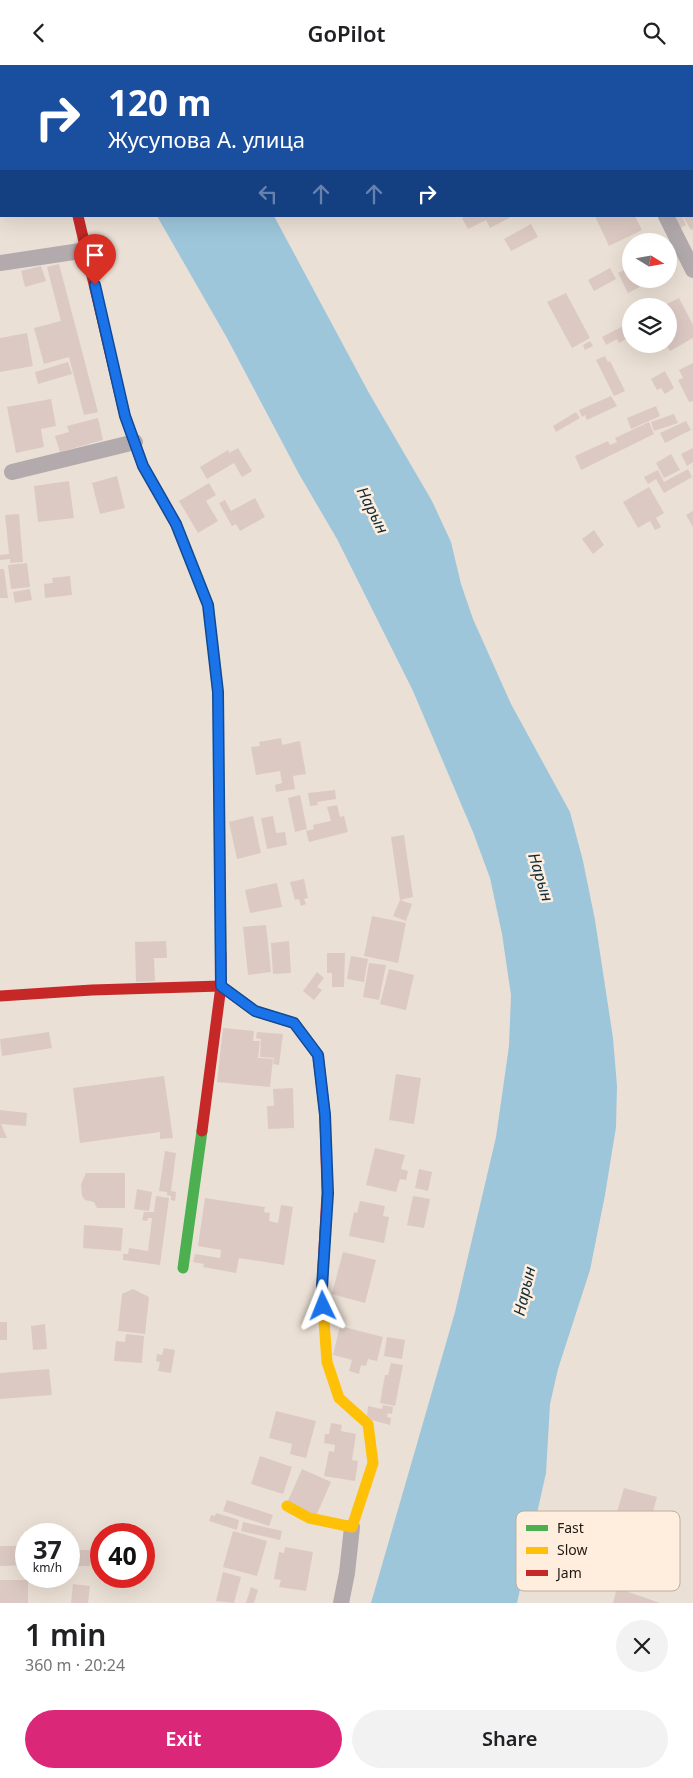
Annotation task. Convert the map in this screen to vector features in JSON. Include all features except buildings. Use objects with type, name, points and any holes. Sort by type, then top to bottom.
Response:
[{"type":"street","points":[[78,217],[125,416],[143,466],[176,524],[208,605],[218,692],[221,986],[182,1267]]},
{"type":"street","points":[[666,217],[693,270]]},
{"type":"street","points":[[0,263],[87,251]]},
{"type":"street","points":[[12,472],[134,442]]},
{"type":"street","points":[[0,996],[92,990],[221,986],[255,1011],[294,1023],[318,1055],[325,1115],[328,1193],[322,1287],[326,1362],[338,1398],[368,1424],[373,1463],[352,1527],[347,1573],[341,1603]]},
{"type":"street","points":[[287,1506],[309,1518],[352,1527]]},
{"type":"water","name":"Нарын","points":[[158,217],[275,217],[369,393],[432,501],[451,542],[461,584],[473,619],[511,704],[570,812],[583,861],[595,920],[613,1038],[617,1086],[616,1127],[590,1270],[558,1369],[550,1404],[546,1473],[538,1511],[516,1511],[516,1591],[520,1591],[517,1603],[371,1603],[455,1312],[496,1137],[509,1046],[511,995],[502,934],[490,878],[473,832],[413,691],[337,539],[299,474],[227,338]]},
{"type":"traffic: fast","points":[[183,1268],[202,1131]]},
{"type":"traffic: slow","points":[[176,524],[208,605],[218,692],[221,954]]},
{"type":"traffic: slow","points":[[287,1506],[309,1518],[352,1527],[373,1463],[368,1424],[339,1398],[327,1362],[323,1307]]},
{"type":"traffic: jam","points":[[78,217],[125,416],[143,466],[176,524]]},
{"type":"traffic: jam","points":[[221,954],[221,986],[255,1011],[294,1023],[318,1055],[325,1115],[327,1193],[322,1288],[323,1307]]},
{"type":"traffic: jam","points":[[0,996],[92,990],[221,986],[202,1131]]},
{"type":"route","points":[[95,285],[125,416],[143,466],[176,524],[208,605],[218,692],[221,986],[255,1011],[294,1023],[318,1055],[325,1115],[328,1193],[322,1287],[323,1306]]}]
